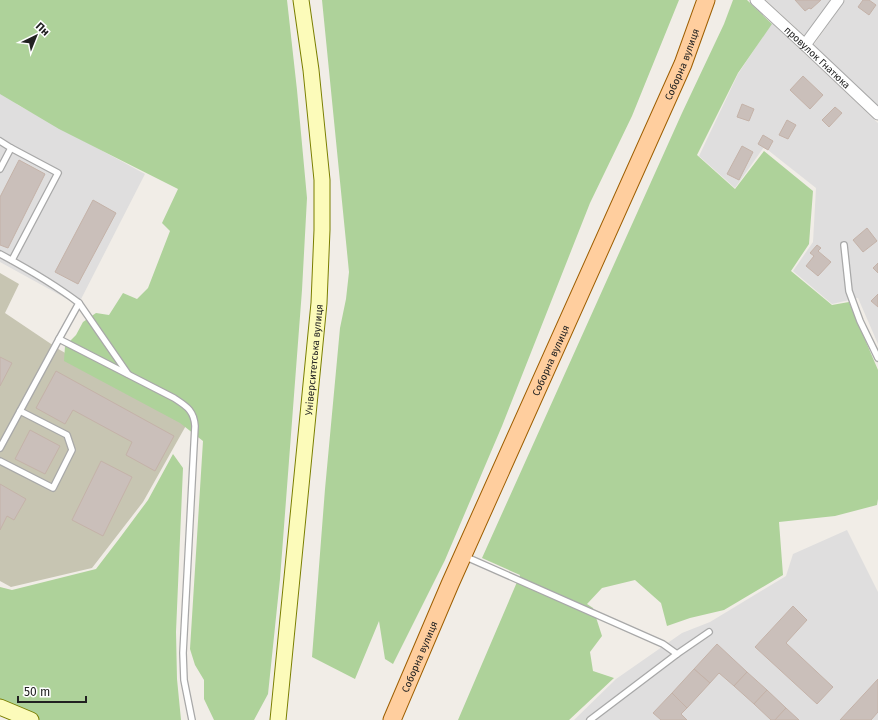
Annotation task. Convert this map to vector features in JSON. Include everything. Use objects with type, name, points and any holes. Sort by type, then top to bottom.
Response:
[{"type":"main road","name":"Університетська вулиця","points":[[278,720],[320,303],[322,180],[312,70],[301,0]]},
{"type":"main road","name":"Соборна вулиця","points":[[392,720],[463,556],[683,64],[706,0]]},
{"type":"main road","points":[[0,707],[31,720]]},
{"type":"street","name":"провулок Гнатюка","points":[[756,0],[878,114]]},
{"type":"street","points":[[805,45],[838,0]]},
{"type":"lane","points":[[0,142],[58,173],[12,260]]},
{"type":"lane","points":[[0,169],[11,148]]},
{"type":"lane","points":[[844,244],[849,291],[860,321],[878,358]]},
{"type":"lane","points":[[0,254],[49,281],[79,304],[129,375]]},
{"type":"lane","points":[[0,448],[79,304]]},
{"type":"lane","points":[[59,339],[187,406],[193,416],[194,421],[183,653],[184,680],[192,720]]},
{"type":"lane","points":[[0,461],[53,488],[72,450],[67,435],[20,410]]},
{"type":"lane","points":[[463,556],[663,644],[676,654]]},
{"type":"lane","points":[[590,720],[676,654],[709,632]]},
{"type":"shaded area","points":[[766,0],[831,0],[805,36]]},
{"type":"shaded area","points":[[845,0],[878,0],[878,106],[813,46]]},
{"type":"shaded area","points":[[772,23],[878,123],[878,344],[858,298],[832,304],[793,271],[813,242],[816,188],[764,147],[735,188],[699,156],[738,74]]},
{"type":"shaded area","points":[[0,90],[18,105],[145,174],[78,305],[0,262]]},
{"type":"shaded area","points":[[0,273],[19,284],[5,313],[60,350],[188,422],[143,502],[92,568],[11,587],[0,581]]},
{"type":"shaded area","points":[[847,530],[878,592],[878,720],[574,720],[616,679],[682,633],[710,622],[786,576],[793,554]]},
{"type":"green space","points":[[0,0],[287,0],[307,198],[302,290],[280,579],[268,694],[254,720],[214,720],[204,699],[204,680],[195,665],[190,649],[203,441],[180,423],[64,361],[65,346],[76,335],[83,322],[96,313],[109,315],[123,293],[137,299],[148,288],[170,231],[162,223],[178,189],[59,129],[0,94]]},
{"type":"green space","points":[[322,0],[679,0],[632,116],[590,203],[502,426],[445,560],[393,664],[385,659],[379,621],[355,679],[312,657],[325,489],[340,328],[346,299],[349,272]]},
{"type":"green space","points":[[733,0],[747,0],[772,24],[738,73],[697,155],[735,189],[764,151],[813,191],[809,244],[791,271],[832,305],[849,302],[878,370],[877,505],[835,516],[779,522],[783,575],[724,610],[690,618],[667,626],[661,603],[635,580],[602,588],[587,604],[593,608],[602,636],[590,652],[593,671],[614,678],[569,720],[458,720],[520,575],[482,558],[682,113],[724,24]]},
{"type":"green space","points":[[173,454],[183,468],[176,632],[177,679],[181,720],[40,720],[0,703],[0,587],[12,590],[96,569],[148,500]]},
{"type":"building","points":[[795,0],[821,0],[811,9],[809,8],[805,11]]},
{"type":"building","points":[[863,0],[869,0],[876,5],[869,15],[858,7]]},
{"type":"building","points":[[803,76],[823,95],[810,109],[790,90]]},
{"type":"building","points":[[742,104],[754,109],[749,121],[737,117]]},
{"type":"building","points":[[835,107],[842,113],[829,127],[822,120]]},
{"type":"building","points":[[787,120],[796,125],[788,139],[779,135]]},
{"type":"building","points":[[763,135],[773,141],[768,150],[758,144]]},
{"type":"building","points":[[742,146],[753,152],[739,180],[727,174]]},
{"type":"building","points":[[19,160],[45,174],[8,248],[0,245],[0,197]]},
{"type":"building","points":[[93,200],[116,213],[78,284],[55,272]]},
{"type":"building","points":[[867,228],[877,241],[863,252],[853,240]]},
{"type":"building","points":[[817,245],[821,248],[818,251],[831,262],[818,276],[806,266],[814,256],[810,253]]},
{"type":"building","points":[[878,263],[878,273],[873,268]]},
{"type":"building","points":[[878,294],[878,307],[871,301]]},
{"type":"building","points":[[0,357],[12,363],[0,386]]},
{"type":"building","points":[[56,371],[174,436],[155,471],[126,455],[132,442],[73,410],[65,424],[36,408]]},
{"type":"building","points":[[30,430],[60,446],[45,474],[15,459]]},
{"type":"building","points":[[101,461],[132,477],[103,536],[72,520]]},
{"type":"building","points":[[0,484],[26,499],[14,520],[7,516],[0,530]]},
{"type":"building","points":[[793,606],[807,620],[786,643],[833,687],[817,704],[755,647]]},
{"type":"building","points":[[717,644],[747,672],[734,686],[719,673],[710,683],[694,669]]},
{"type":"building","points":[[694,669],[710,683],[687,708],[672,693]]},
{"type":"building","points":[[747,672],[767,690],[754,704],[734,686]]},
{"type":"building","points":[[878,679],[878,712],[871,720],[840,720]]},
{"type":"building","points":[[767,690],[786,708],[775,720],[771,720],[754,704]]},
{"type":"building","points":[[672,693],[687,708],[681,714],[687,720],[661,720],[653,713]]},
{"type":"building","points":[[786,708],[799,720],[775,720]]}]
